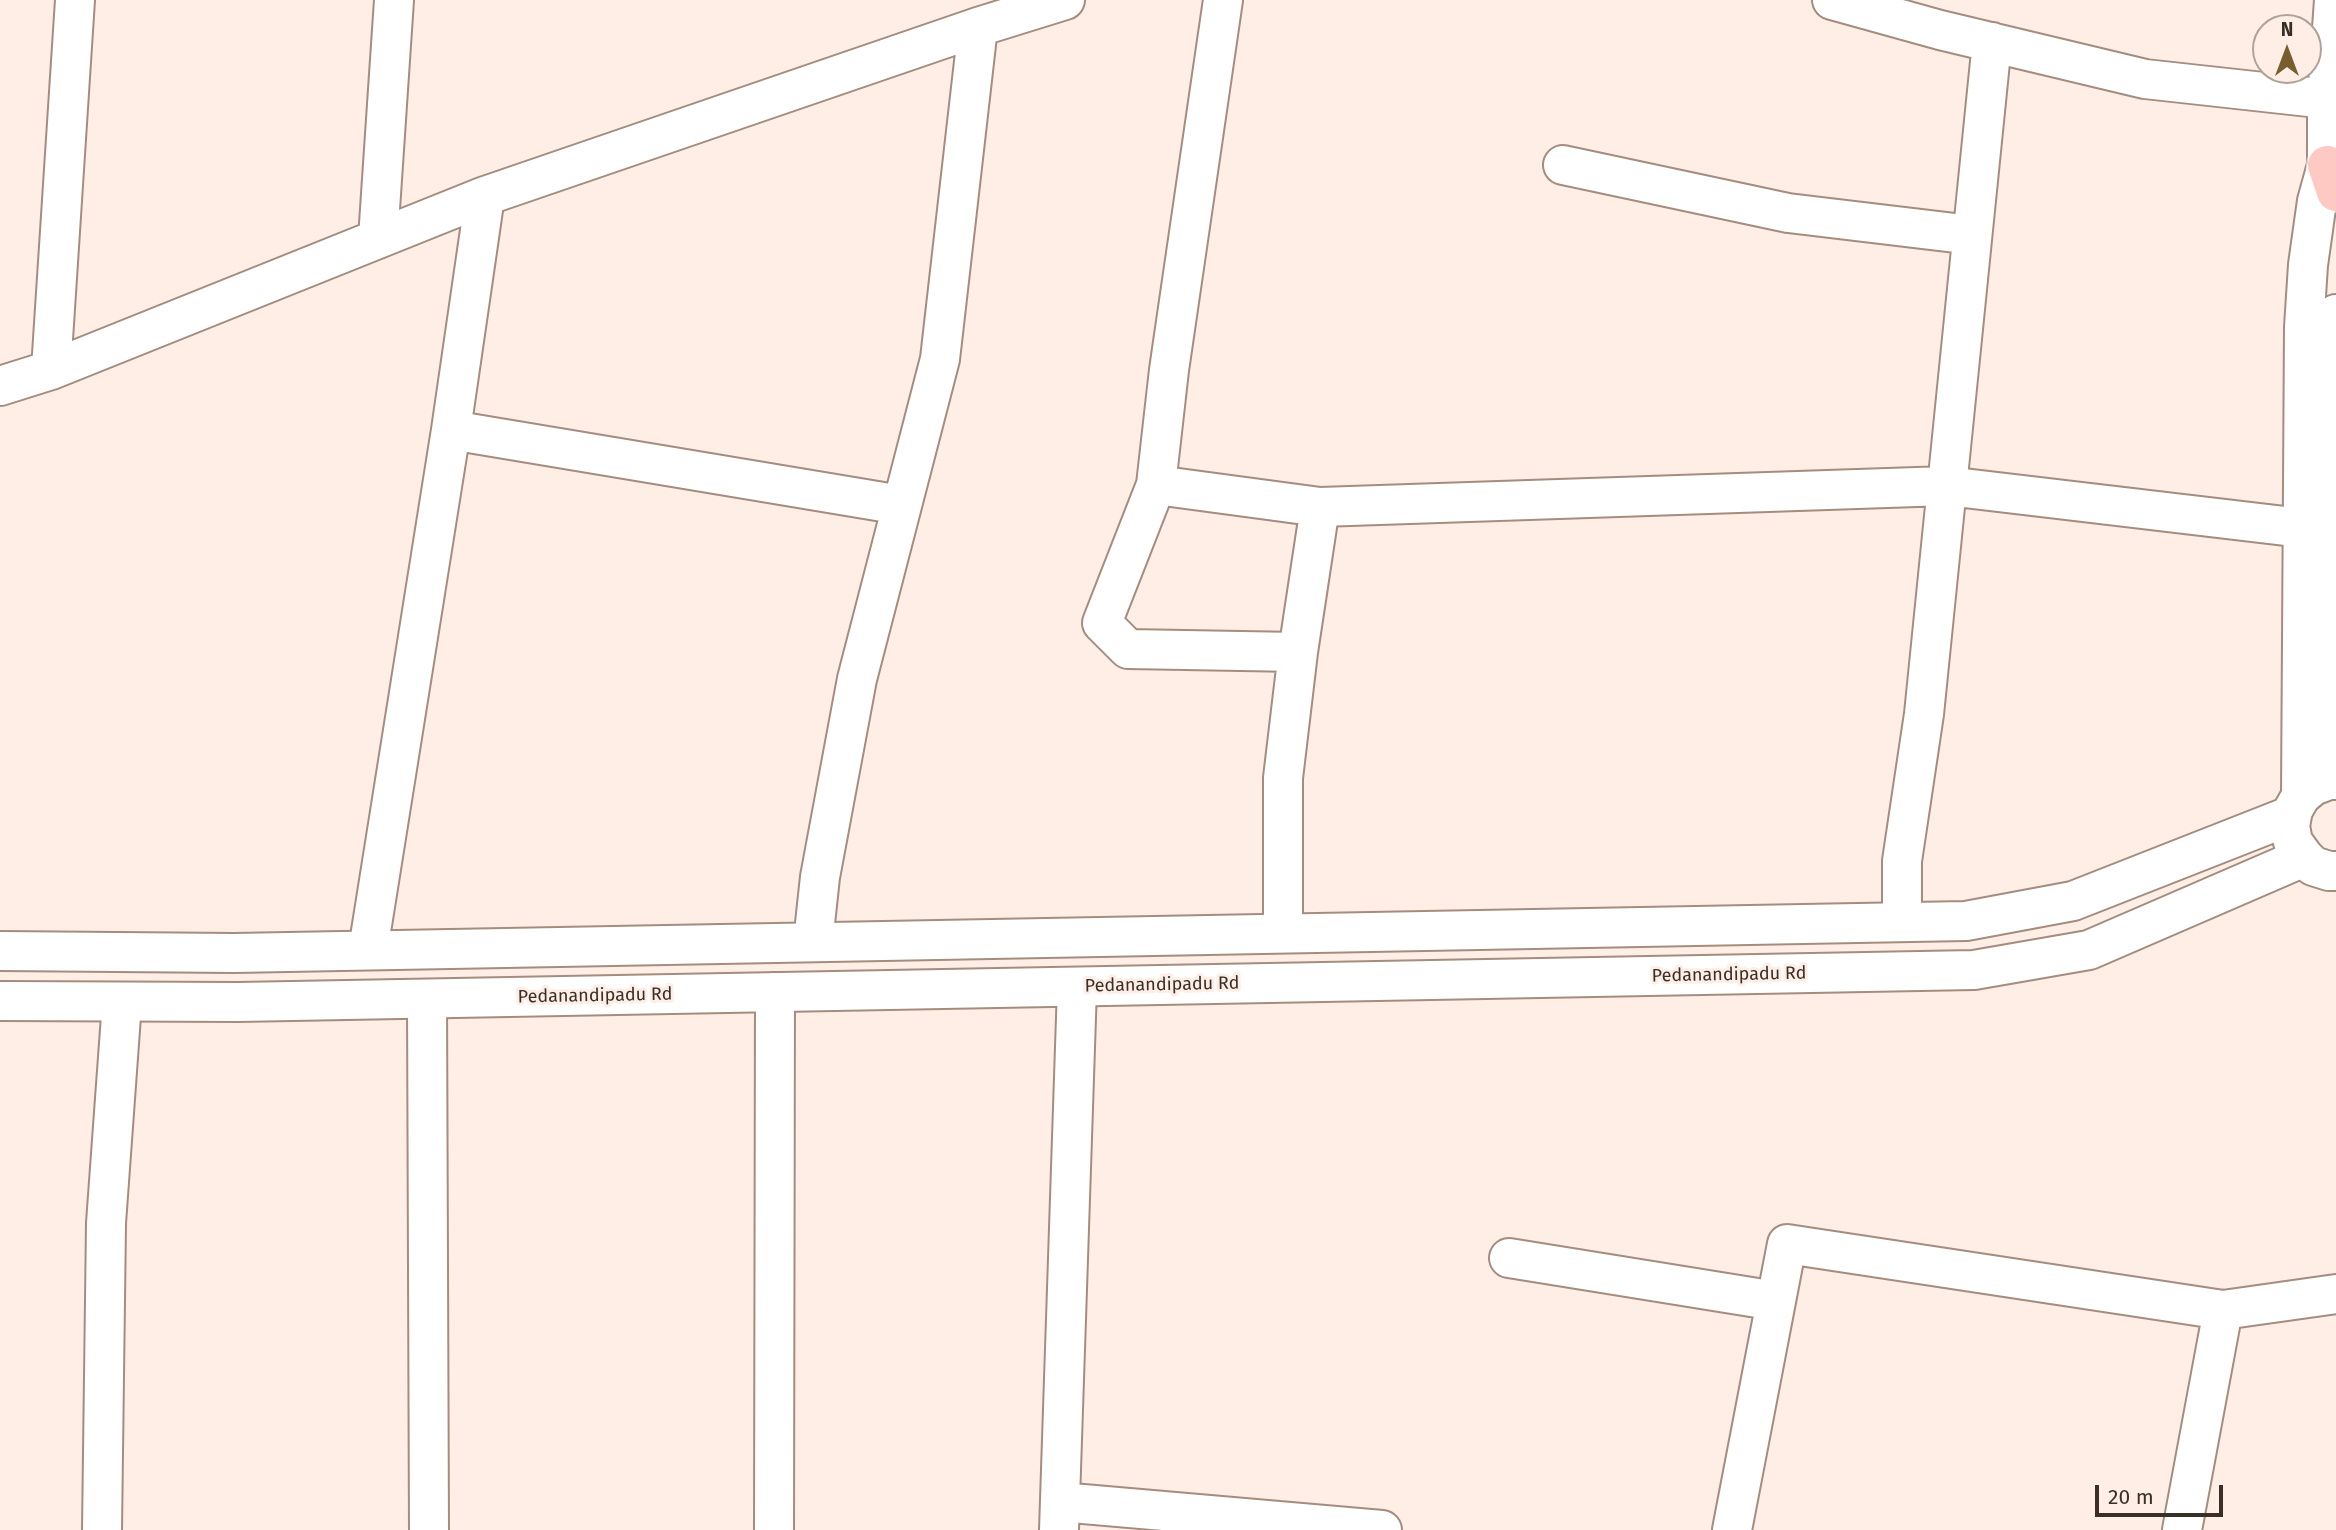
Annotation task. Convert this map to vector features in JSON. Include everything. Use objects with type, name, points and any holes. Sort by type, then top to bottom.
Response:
[{"type":"street","points":[[51,370],[75,0]]},
{"type":"street","points":[[378,239],[394,0]]},
{"type":"street","points":[[0,386],[51,370],[485,196],[978,27],[1066,0]]},
{"type":"street","points":[[1223,0],[1169,370],[1156,485],[1102,623],[1128,649],[1298,652]]},
{"type":"street","points":[[1832,0],[2145,79],[2327,99]]},
{"type":"street","points":[[2314,793],[2302,528],[2304,327],[2308,265],[2329,190],[2327,99],[2334,0]]},
{"type":"street","points":[[813,942],[820,877],[857,679],[940,359],[978,27]]},
{"type":"street","points":[[1902,922],[1902,862],[1924,714],[1992,42]]},
{"type":"street","points":[[1563,165],[1788,213],[1972,235]]},
{"type":"street","points":[[368,950],[451,430],[485,196]]},
{"type":"street","points":[[2320,864],[2293,842],[2290,826],[2314,793],[2336,314]]},
{"type":"street","points":[[451,430],[901,505]]},
{"type":"street","points":[[1156,485],[1320,507],[1947,486],[2302,528]]},
{"type":"street","points":[[1283,933],[1283,778],[1298,652],[1320,507]]},
{"type":"street","points":[[0,951],[234,953],[1966,920],[2073,901],[2314,793]]},
{"type":"street","name":"Pedanandipadu Rd","points":[[0,1001],[238,1002],[1974,970],[2089,950],[2320,864]]},
{"type":"street","points":[[1077,987],[1059,1516],[1382,1530]]},
{"type":"street","points":[[774,1530],[775,992]]},
{"type":"street","points":[[428,999],[429,1530]]},
{"type":"street","points":[[102,1530],[106,1223],[122,1002]]},
{"type":"street","points":[[1732,1530],[1787,1244],[2223,1310],[2336,1294]]},
{"type":"street","points":[[1509,1258],[1776,1301]]},
{"type":"street","points":[[2182,1530],[2223,1310]]}]
